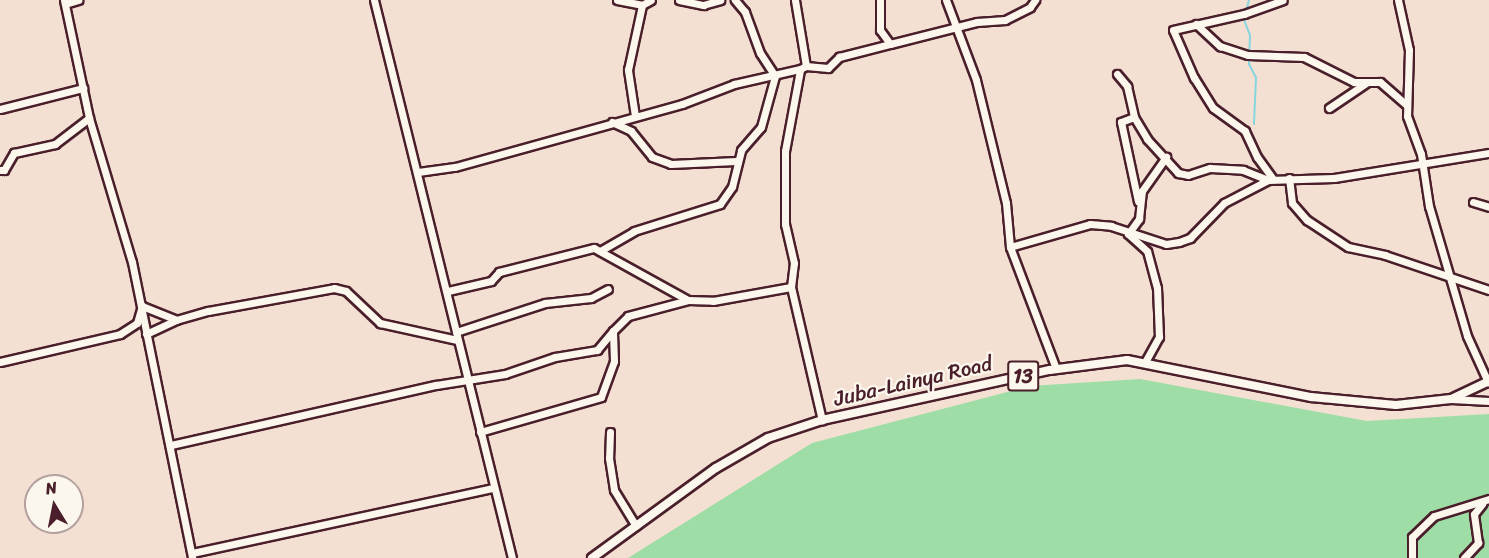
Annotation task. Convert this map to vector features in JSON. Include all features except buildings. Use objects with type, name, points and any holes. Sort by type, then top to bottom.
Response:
[{"type":"main road","name":"Juba-Lainya Road","points":[[595,557],[746,450],[822,420],[1056,369],[1113,361],[1145,362],[1356,403],[1396,405],[1451,399],[1489,381]]},
{"type":"street","points":[[78,0],[65,2],[89,118],[142,306],[192,556],[492,488]]},
{"type":"street","points":[[374,0],[448,291],[492,488],[512,558]]},
{"type":"street","points":[[617,0],[642,5],[651,0]]},
{"type":"street","points":[[679,0],[703,5],[720,0]]},
{"type":"street","points":[[600,251],[634,231],[720,204],[732,187],[736,161],[741,150],[761,128],[775,76],[760,53],[746,12],[735,0]]},
{"type":"street","points":[[795,0],[803,68],[785,151],[784,224],[794,263],[791,287],[822,420]]},
{"type":"street","points":[[880,0],[880,30],[890,45]]},
{"type":"street","points":[[946,0],[955,30],[976,80],[1006,203],[1010,247],[1056,369]]},
{"type":"street","points":[[418,172],[455,167],[682,104],[734,84],[803,68],[828,68],[839,57],[955,30],[977,22],[1005,20],[1030,7],[1035,0]]},
{"type":"street","points":[[1271,179],[1257,157],[1245,131],[1213,108],[1194,78],[1173,30],[1245,14],[1283,0]]},
{"type":"street","points":[[1398,0],[1409,50],[1406,105],[1423,167],[1429,206],[1467,336],[1489,381]]},
{"type":"street","points":[[634,116],[628,70],[642,5]]},
{"type":"street","points":[[1196,24],[1220,46],[1248,55],[1304,57],[1336,76],[1366,83],[1380,82],[1406,105]]},
{"type":"street","points":[[1117,74],[1127,86],[1134,117],[1147,139],[1184,175],[1217,168],[1246,171],[1271,179],[1334,178],[1423,167],[1489,153]]},
{"type":"street","points":[[1329,108],[1366,83]]},
{"type":"street","points":[[0,109],[83,88]]},
{"type":"street","points":[[1134,117],[1121,122],[1140,209]]},
{"type":"street","points":[[0,170],[4,170],[14,153],[55,144],[89,118]]},
{"type":"street","points":[[612,122],[631,131],[652,157],[671,164],[736,161]]},
{"type":"street","points":[[1128,234],[1140,219],[1142,191],[1166,157]]},
{"type":"street","points":[[1289,178],[1292,203],[1307,220],[1348,248],[1451,276],[1489,290]]},
{"type":"street","points":[[1010,247],[1090,224],[1111,226],[1128,234],[1166,244],[1190,238],[1220,207],[1271,179]]},
{"type":"street","points":[[1473,202],[1489,207]]},
{"type":"street","points":[[1128,234],[1147,251],[1157,288],[1159,337],[1145,362]]},
{"type":"street","points":[[448,291],[491,281],[500,272],[579,250],[600,251],[688,300]]},
{"type":"street","points":[[171,445],[436,385],[470,382],[555,357],[597,350],[628,316],[688,300],[713,301],[791,287]]},
{"type":"street","points":[[146,334],[176,320],[334,288],[346,291],[380,323],[457,336],[545,303],[591,298],[608,289]]},
{"type":"street","points":[[142,306],[176,320]]},
{"type":"street","points":[[0,362],[120,334],[137,323],[142,306]]},
{"type":"street","points":[[480,432],[602,397],[615,361],[613,330]]},
{"type":"street","points":[[1451,399],[1489,401]]},
{"type":"street","points":[[610,432],[609,458],[614,490],[636,526]]},
{"type":"street","points":[[1413,558],[1412,537],[1434,516],[1489,499]]},
{"type":"street","points":[[1464,558],[1478,543],[1474,514],[1489,499]]},
{"type":"green space","points":[[1140,379],[1367,421],[1489,414],[1489,558],[628,558],[812,443],[1030,386]]},
{"type":"waterway","points":[[1246,12],[1249,0]]},
{"type":"waterway","points":[[1243,17],[1250,35],[1249,64],[1256,78],[1254,124]]}]
